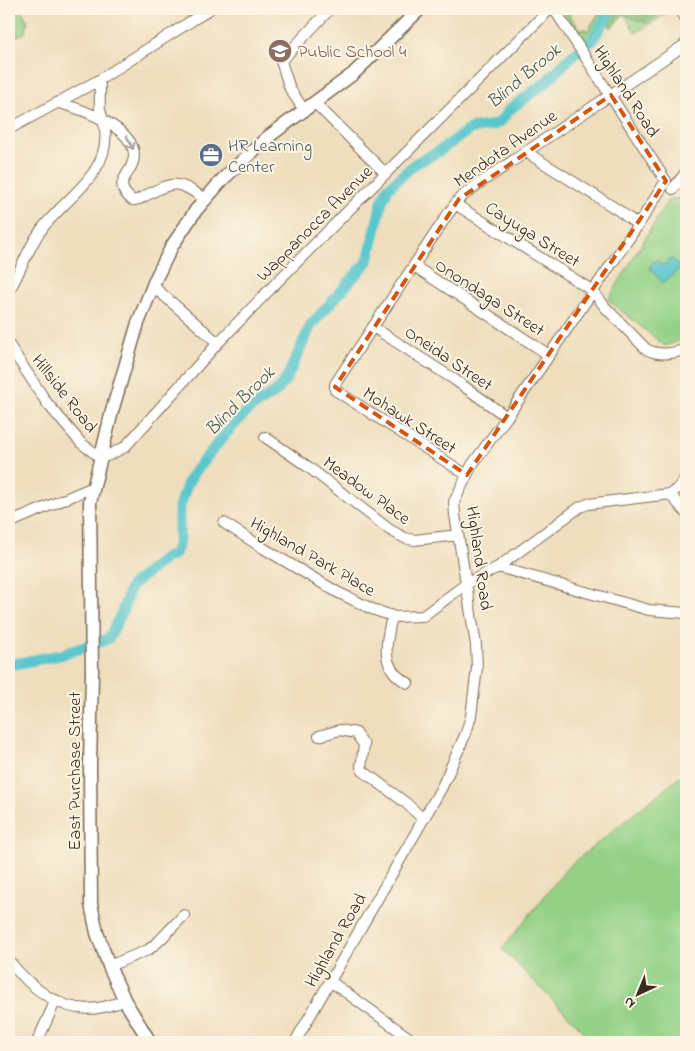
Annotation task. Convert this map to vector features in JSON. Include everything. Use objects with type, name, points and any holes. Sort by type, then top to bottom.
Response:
[{"type":"main road","points":[[100,457],[128,353],[153,286],[172,246],[205,199],[223,179],[268,138],[364,65],[420,9]]},
{"type":"main road","name":"East Purchase Street","points":[[100,457],[93,487],[90,516],[92,674],[90,765],[91,904],[109,966],[124,1001],[150,1042]]},
{"type":"street","points":[[9,129],[99,80],[210,9]]},
{"type":"street","points":[[330,9],[281,61],[290,89],[386,174]]},
{"type":"street","name":"Highland Road","points":[[295,1042],[442,787],[466,733],[471,716],[476,645],[454,502],[472,465],[550,355],[666,181],[590,62],[552,9]]},
{"type":"street","name":"Wappanocca Avenue","points":[[100,457],[107,456],[125,447],[218,343],[277,282],[552,9]]},
{"type":"street","points":[[680,9],[686,18]]},
{"type":"street","name":"Mendota Avenue","points":[[336,391],[335,384],[456,204],[474,187],[686,44]]},
{"type":"street","points":[[9,291],[39,232],[95,171],[105,147],[105,130],[100,109],[101,89],[99,80]]},
{"type":"street","points":[[59,103],[82,110],[128,136],[134,148],[134,159],[122,182],[123,190],[132,200],[138,200],[173,184],[190,189],[205,199]]},
{"type":"street","points":[[526,152],[618,210],[638,225]]},
{"type":"street","points":[[673,189],[686,172]]},
{"type":"street","name":"Cayuga Street","points":[[456,204],[593,292],[646,349],[653,353],[664,354],[686,349]]},
{"type":"street","name":"Onondaga Street","points":[[414,266],[550,355]]},
{"type":"street","points":[[153,286],[218,343]]},
{"type":"street","name":"Oneida Street","points":[[373,327],[455,380],[507,417]]},
{"type":"street","name":"Hillside Road","points":[[9,345],[47,403],[80,443],[100,457]]},
{"type":"street","name":"Mohawk Street","points":[[336,391],[467,475]]},
{"type":"street","name":"Meadow Place","points":[[265,437],[390,530],[405,538],[414,540],[458,535]]},
{"type":"street","points":[[686,477],[680,487],[670,494],[686,513]]},
{"type":"street","points":[[9,523],[93,487]]},
{"type":"street","name":"Highland Park Place","points":[[224,522],[263,548],[337,592],[372,609],[392,616],[423,616],[466,584],[498,567],[580,507],[599,502],[670,494]]},
{"type":"street","points":[[498,567],[649,610],[686,613]]},
{"type":"street","points":[[392,616],[387,638],[386,657],[399,679],[408,683]]},
{"type":"street","points":[[318,736],[340,730],[356,733],[364,745],[361,767],[363,771],[406,803],[423,819]]},
{"type":"street","points":[[109,966],[148,950],[184,915]]},
{"type":"street","points":[[9,961],[30,985],[42,994],[70,1006],[85,1009],[99,1008],[124,1001]]},
{"type":"street","points":[[330,982],[415,1042]]},
{"type":"street","points":[[37,1042],[56,1000]]},
{"type":"highlighted area","points":[[611,95],[666,181],[467,475],[335,387],[459,199]]},
{"type":"green space","points":[[9,9],[21,9],[28,22],[25,33],[9,39]]},
{"type":"green space","points":[[561,9],[565,9],[581,30],[585,29],[588,31],[601,9],[674,9],[636,33],[624,14],[610,23],[589,49]]},
{"type":"green space","points":[[614,9],[665,9],[647,23],[624,14],[611,28],[607,19]]},
{"type":"green space","points":[[686,197],[686,338],[665,346],[608,300],[668,200]]},
{"type":"green space","points":[[686,772],[686,1042],[594,1042],[502,949],[568,867]]},
{"type":"water","points":[[672,258],[680,268],[663,283],[649,267],[656,260],[663,266]]},
{"type":"waterway","name":"Blind Brook","points":[[9,665],[60,655],[109,638],[122,612],[131,586],[164,559],[173,555],[177,549],[179,509],[188,482],[195,471],[248,410],[276,392],[287,378],[311,325],[368,261],[382,202],[388,188],[416,163],[438,152],[470,129],[494,125],[501,121],[509,110],[545,83],[571,57],[593,40],[611,9]]},
{"type":"place","name":"Public School 4","points":[[280,51]]},
{"type":"place","name":"HR Learning Center","points":[[211,155]]}]
